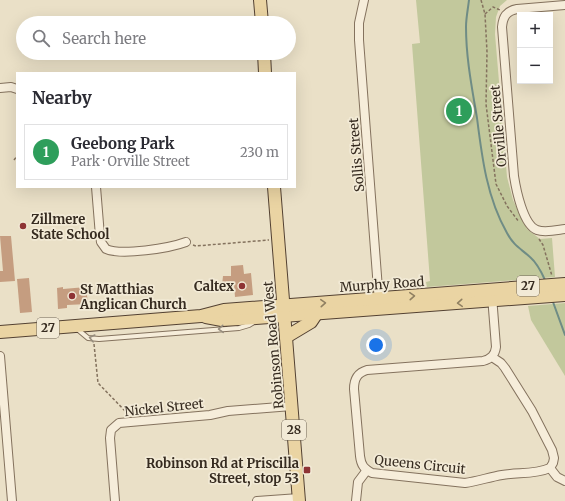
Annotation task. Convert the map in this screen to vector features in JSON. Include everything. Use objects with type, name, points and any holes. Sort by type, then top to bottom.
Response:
[{"type":"main road","points":[[260,0],[261,16]]},
{"type":"main road","points":[[265,60],[266,72]]},
{"type":"main road","name":"Robinson Road West","points":[[274,188],[299,499]]},
{"type":"main road","name":"Murphy Road","points":[[201,316],[222,320],[256,318],[284,311],[492,295],[565,284]]},
{"type":"main road","name":"Murphy Road","points":[[492,295],[565,295]]},
{"type":"main road","name":"Murphy Road","points":[[0,332],[201,316],[224,310],[317,313],[379,304]]},
{"type":"main road","points":[[286,337],[311,322],[317,313]]},
{"type":"street","name":"Sollis Street","points":[[364,0],[359,23],[358,40],[379,304]]},
{"type":"street","points":[[506,14],[510,10],[565,5]]},
{"type":"street","name":"Orville Street","points":[[506,14],[503,19],[502,27],[515,184],[526,218],[532,226],[538,230],[565,229]]},
{"type":"street","points":[[0,88],[11,87],[16,89]]},
{"type":"street","points":[[96,188],[100,236],[101,242],[106,249],[114,252],[170,248],[186,242]]},
{"type":"street","points":[[492,295],[496,347],[492,357],[500,363],[532,411],[552,450],[554,458],[550,468],[557,477],[565,481]]},
{"type":"street","points":[[0,356],[3,445],[12,501]]},
{"type":"street","name":"Queens Circuit","points":[[492,357],[483,361],[367,370],[360,373],[354,380],[354,389],[362,465],[367,470],[377,474],[465,482],[503,475],[535,472],[550,468]]},
{"type":"street","name":"Nickel Street","points":[[115,501],[110,434],[113,428],[119,423],[205,415],[228,410],[292,406]]},
{"type":"street","points":[[356,501],[358,482],[367,470]]},
{"type":"street","points":[[257,501],[299,499]]},
{"type":"lane","name":"Murphy Road","points":[[94,340],[244,327],[252,323],[256,318]]},
{"type":"lane","points":[[74,326],[85,336],[94,340]]},
{"type":"path","points":[[485,14],[493,7],[506,14]]},
{"type":"path","points":[[186,242],[196,246],[279,239]]},
{"type":"path","points":[[94,340],[98,383],[130,415],[134,421]]},
{"type":"green space","points":[[416,0],[507,0],[500,6],[496,17],[495,34],[507,177],[513,200],[527,229],[540,239],[552,238],[555,277],[427,287],[426,282],[430,281],[412,44],[420,43]]},
{"type":"green space","points":[[565,303],[565,376],[531,320],[528,306]]},
{"type":"building","points":[[0,236],[11,236],[15,281],[0,282],[0,271],[3,271]]},
{"type":"building","points":[[243,265],[244,274],[251,273],[253,295],[235,297],[234,284],[222,285],[223,276],[231,276],[231,266]]},
{"type":"building","points":[[29,278],[32,312],[20,313],[17,279]]},
{"type":"building","name":"St Matthias Anglican Church","points":[[63,287],[63,289],[86,287],[88,304],[67,305],[67,308],[58,309],[57,288]]},
{"type":"waterway","points":[[469,0],[466,27],[468,62],[483,163],[490,192],[500,220],[510,237],[515,244],[535,262],[545,280]]},
{"type":"waterway","points":[[553,302],[565,335]]},
{"type":"place","name":"Geebong Park","points":[[459,111]]},
{"type":"place","name":"Zillmere State School","points":[[23,226]]},
{"type":"place","name":"Caltex","points":[[242,286]]},
{"type":"place","name":"St Matthias Anglican Church","points":[[72,296]]},
{"type":"place","name":"Robinson Rd at Priscilla Street, stop 53","points":[[307,470]]}]
